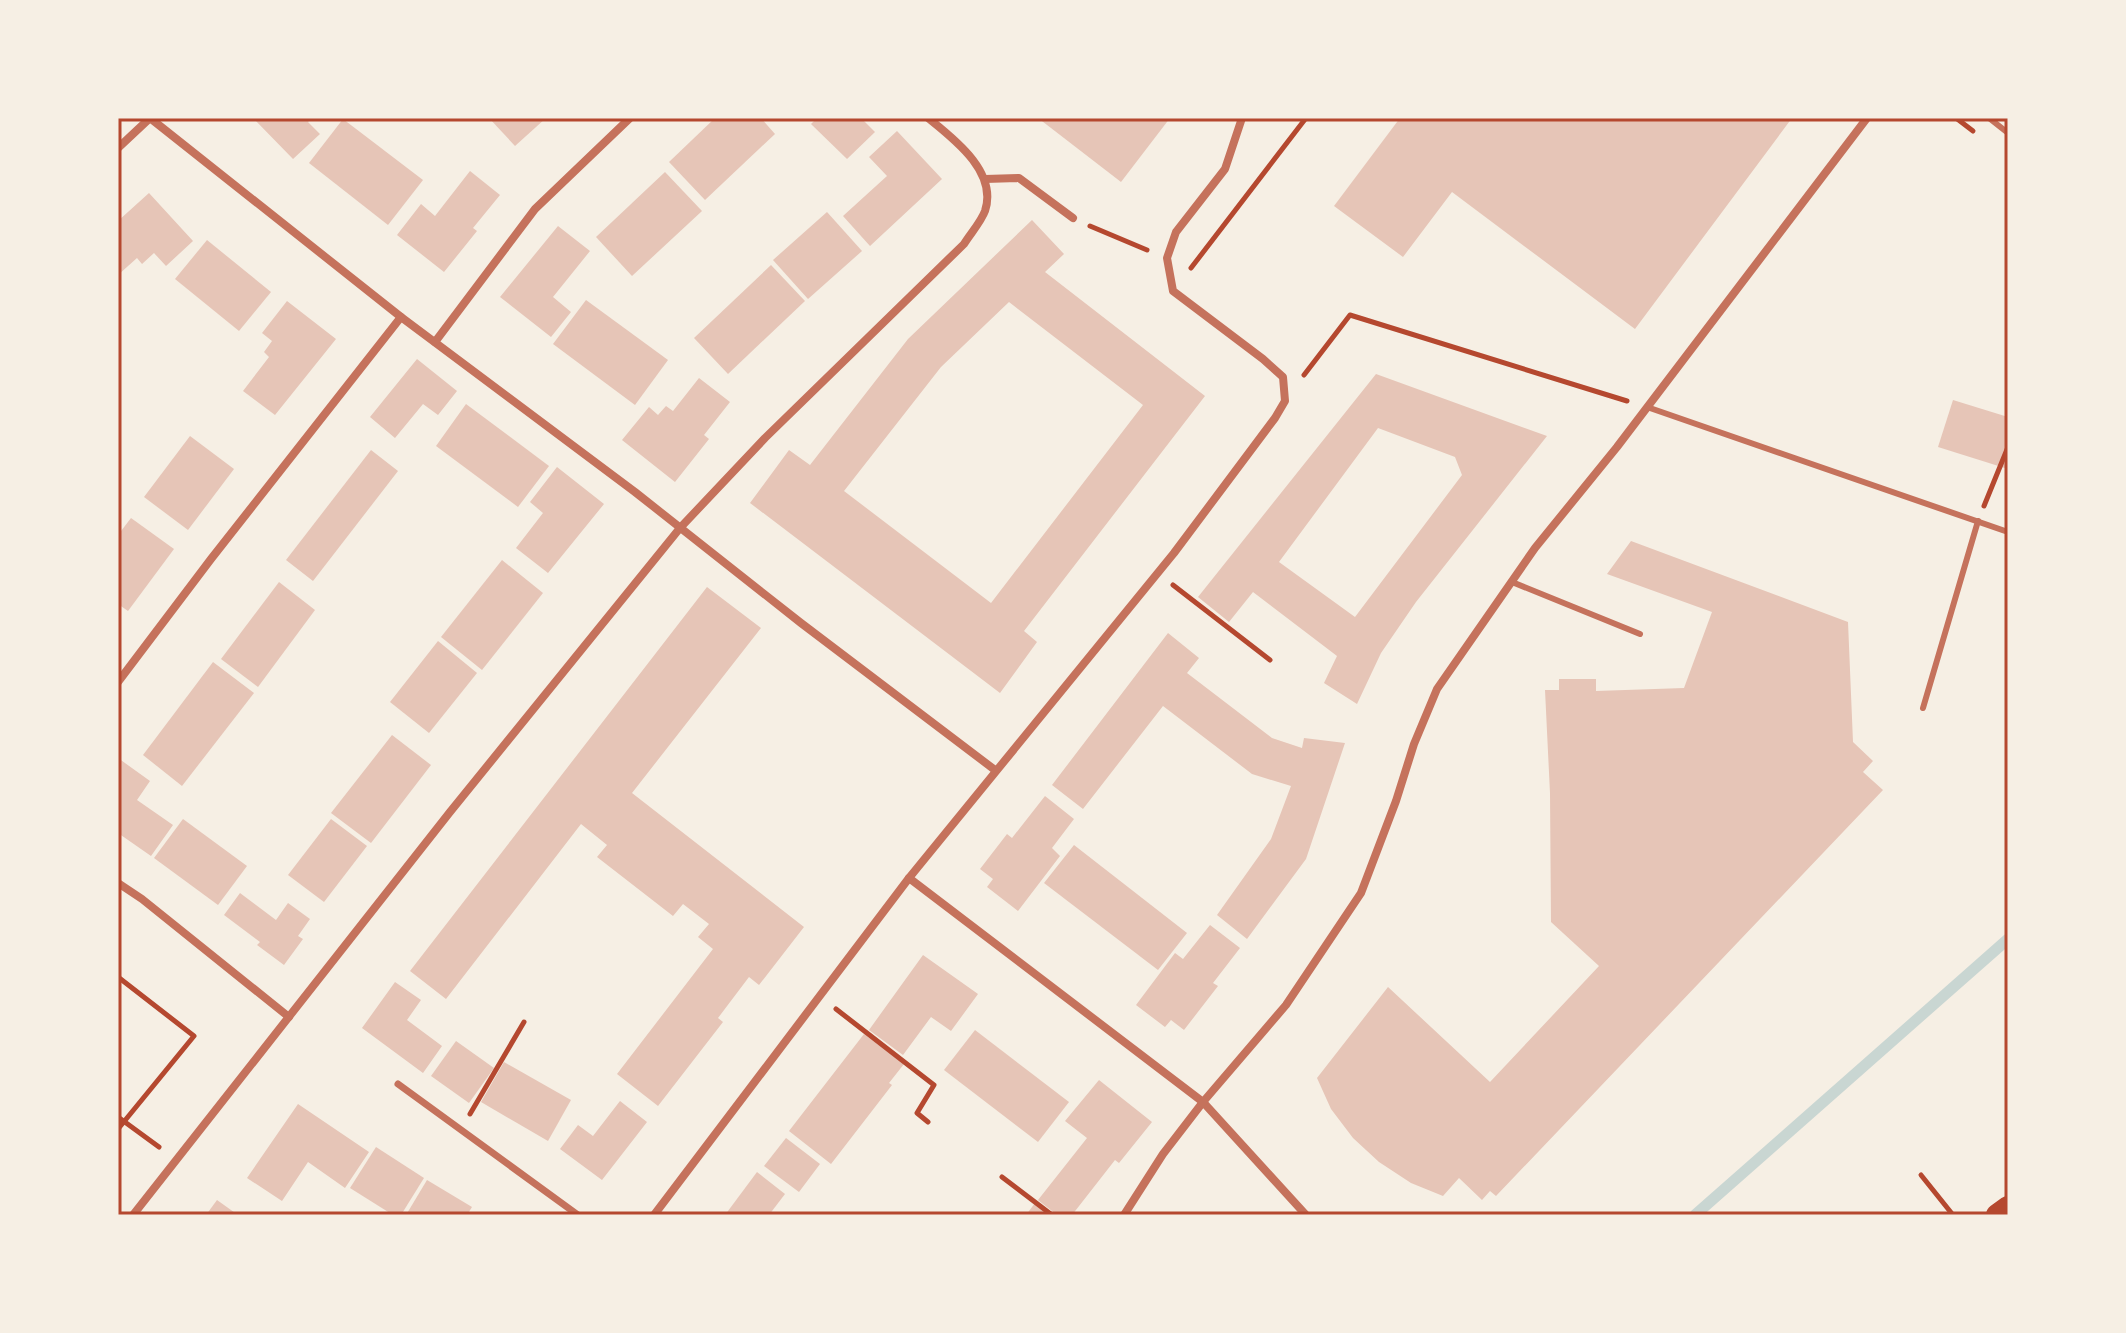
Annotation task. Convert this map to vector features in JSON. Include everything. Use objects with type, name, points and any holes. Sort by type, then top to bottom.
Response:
[{"type":"highway","points":[[1997,1215],[2008,1207]]},
{"type":"street","points":[[118,148],[150,118],[401,317],[995,770]]},
{"type":"street","points":[[435,342],[535,209],[630,118]]},
{"type":"street","points":[[133,1215],[450,812],[680,528],[765,438],[964,244],[985,210],[985,179],[970,155],[928,118]]},
{"type":"street","points":[[654,1215],[909,878],[1158,573],[1285,401],[1283,377],[1173,291],[1167,258],[1176,232],[1225,169],[1242,118]]},
{"type":"street","points":[[1124,1215],[1163,1154],[1203,1102],[1286,1005],[1361,893],[1437,689],[1512,582],[1867,118]]},
{"type":"street","points":[[985,179],[1019,178],[1073,218]]},
{"type":"street","points":[[118,682],[401,317]]},
{"type":"street","points":[[909,878],[1203,1102],[1306,1215]]},
{"type":"street","points":[[118,883],[289,1017]]},
{"type":"street","points":[[398,1084],[578,1215]]},
{"type":"lane","points":[[1989,118],[2008,133]]},
{"type":"lane","points":[[1647,407],[2008,532]]},
{"type":"lane","points":[[1923,708],[1978,521]]},
{"type":"lane","points":[[1512,582],[1640,634]]},
{"type":"path","points":[[1173,291],[1306,118]]},
{"type":"path","points":[[1073,218],[1167,258]]},
{"type":"path","points":[[1285,401],[1350,315],[1647,407]]},
{"type":"path","points":[[1978,521],[2008,447]]},
{"type":"path","points":[[1158,573],[1270,660]]},
{"type":"path","points":[[118,977],[194,1036],[118,1129]]},
{"type":"path","points":[[820,996],[934,1085],[917,1113],[928,1122]]},
{"type":"path","points":[[461,1129],[524,1022]]},
{"type":"path","points":[[118,1117],[177,1160]]},
{"type":"path","points":[[1921,1175],[1953,1215]]},
{"type":"path","points":[[1002,1177],[1052,1215]]},
{"type":"building","points":[[253,118],[312,118],[308,122],[320,134],[293,159]]},
{"type":"building","points":[[489,118],[546,118],[515,146]]},
{"type":"building","points":[[715,118],[761,118],[775,134],[705,200],[669,162]]},
{"type":"building","points":[[817,118],[861,118],[875,132],[847,159],[811,124]]},
{"type":"building","points":[[1038,118],[1170,118],[1121,182]]},
{"type":"building","points":[[1400,118],[1792,118],[1635,329],[1452,192],[1403,257],[1334,206]]},
{"type":"building","points":[[343,119],[423,180],[388,225],[309,163]]},
{"type":"building","points":[[897,131],[942,179],[870,246],[843,216],[887,176],[869,157]]},
{"type":"building","points":[[470,171],[500,195],[473,228],[477,231],[444,272],[397,235],[421,204],[435,216]]},
{"type":"building","points":[[665,172],[702,211],[632,276],[596,237]]},
{"type":"building","points":[[149,193],[193,241],[166,266],[154,253],[142,264],[137,258],[118,275],[118,221]]},
{"type":"building","points":[[827,212],[862,251],[808,299],[773,260]]},
{"type":"building","points":[[1032,220],[1064,254],[1045,272],[1205,396],[1024,631],[1037,642],[1000,693],[750,503],[789,450],[810,465],[908,339]],"holes":[[[1009,302],[1143,405],[991,603],[844,491],[941,367]]]},
{"type":"building","points":[[558,226],[590,251],[553,297],[571,312],[551,337],[500,297]]},
{"type":"building","points":[[207,240],[271,292],[239,331],[175,279]]},
{"type":"building","points":[[771,265],[805,301],[728,374],[694,338]]},
{"type":"building","points":[[586,300],[668,360],[635,405],[553,344]]},
{"type":"building","points":[[287,301],[336,339],[275,415],[243,391],[269,357],[264,352],[272,341],[262,333]]},
{"type":"building","points":[[417,359],[457,391],[438,415],[423,404],[395,438],[370,417]]},
{"type":"building","points":[[1376,374],[1547,436],[1416,602],[1381,653],[1357,704],[1324,683],[1337,656],[1253,592],[1229,622],[1198,597]],"holes":[[[1378,428],[1455,457],[1462,475],[1355,617],[1279,562]]]},
{"type":"building","points":[[699,378],[730,402],[704,435],[709,439],[675,482],[622,440],[649,407],[658,415],[666,406],[673,411]]},
{"type":"building","points":[[1953,400],[2008,417],[2008,469],[1938,447]]},
{"type":"building","points":[[466,404],[549,466],[518,507],[436,446]]},
{"type":"building","points":[[190,436],[234,469],[188,530],[144,497]]},
{"type":"building","points":[[371,450],[398,471],[313,581],[286,560]]},
{"type":"building","points":[[557,467],[604,504],[548,573],[516,548],[543,513],[530,502]]},
{"type":"building","points":[[131,518],[174,549],[128,611],[118,604],[118,535]]},
{"type":"building","points":[[1631,541],[1848,622],[1853,742],[1873,761],[1863,772],[1883,790],[1496,1196],[1490,1191],[1482,1200],[1459,1178],[1443,1196],[1411,1183],[1379,1162],[1353,1138],[1331,1109],[1317,1078],[1388,987],[1490,1082],[1599,966],[1551,922],[1545,690],[1559,690],[1559,679],[1596,679],[1596,691],[1684,688],[1712,612],[1607,574]]},
{"type":"building","points":[[502,560],[543,593],[482,670],[441,637]]},
{"type":"building","points":[[279,582],[315,610],[258,687],[221,659]]},
{"type":"building","points":[[707,587],[761,628],[632,793],[804,927],[759,985],[749,977],[718,1018],[723,1022],[658,1106],[617,1074],[713,949],[698,937],[709,924],[683,904],[673,916],[597,857],[607,845],[581,824],[446,999],[410,971]]},
{"type":"building","points":[[1168,633],[1199,658],[1187,673],[1272,738],[1302,748],[1304,738],[1345,743],[1306,859],[1247,939],[1217,915],[1271,839],[1291,786],[1252,774],[1163,706],[1083,809],[1052,785]]},
{"type":"building","points":[[438,641],[477,673],[429,733],[390,702]]},
{"type":"building","points":[[213,662],[254,693],[182,786],[143,755]]},
{"type":"building","points":[[392,735],[431,765],[371,843],[331,813]]},
{"type":"building","points":[[118,758],[150,781],[137,800],[173,825],[151,856],[118,833]]},
{"type":"building","points":[[1045,796],[1074,819],[1052,848],[1060,856],[1018,911],[987,887],[993,879],[980,869],[1007,834],[1012,838]]},
{"type":"building","points":[[183,819],[247,866],[218,905],[154,858]]},
{"type":"building","points":[[331,819],[367,846],[324,902],[288,875]]},
{"type":"building","points":[[1074,845],[1187,933],[1158,970],[1044,883]]},
{"type":"building","points":[[240,893],[276,920],[288,903],[310,919],[298,936],[303,939],[284,965],[224,915]]},
{"type":"building","points":[[1210,925],[1240,948],[1213,983],[1218,986],[1184,1030],[1171,1020],[1165,1027],[1136,1005],[1175,953],[1183,959]]},
{"type":"building","points":[[923,955],[978,994],[951,1031],[931,1017],[903,1055],[869,1030]]},
{"type":"building","points":[[395,982],[421,1000],[407,1020],[442,1046],[423,1073],[362,1028]]},
{"type":"building","points":[[975,1030],[1069,1102],[1038,1142],[944,1070]]},
{"type":"building","points":[[864,1034],[904,1064],[889,1083],[892,1085],[831,1164],[789,1131]]},
{"type":"building","points":[[456,1041],[494,1068],[469,1103],[431,1076]]},
{"type":"building","points":[[504,1062],[571,1100],[548,1141],[481,1102]]},
{"type":"building","points":[[1099,1080],[1152,1122],[1119,1163],[1115,1160],[1072,1215],[1057,1215],[1038,1200],[1087,1138],[1065,1121]]},
{"type":"building","points":[[620,1101],[647,1122],[602,1180],[560,1149],[578,1125],[593,1136]]},
{"type":"building","points":[[298,1104],[369,1152],[345,1188],[308,1162],[282,1201],[247,1178]]},
{"type":"building","points":[[786,1138],[820,1164],[799,1192],[764,1166]]},
{"type":"building","points":[[376,1147],[424,1178],[401,1215],[393,1215],[350,1188]]},
{"type":"building","points":[[757,1172],[785,1194],[769,1215],[725,1215]]},
{"type":"building","points":[[427,1180],[472,1207],[467,1215],[406,1215]]},
{"type":"building","points":[[217,1200],[238,1215],[206,1215]]},
{"type":"building","points":[[1035,1203],[1050,1215],[1026,1215]]},
{"type":"waterway","points":[[1695,1215],[2008,939]]}]
